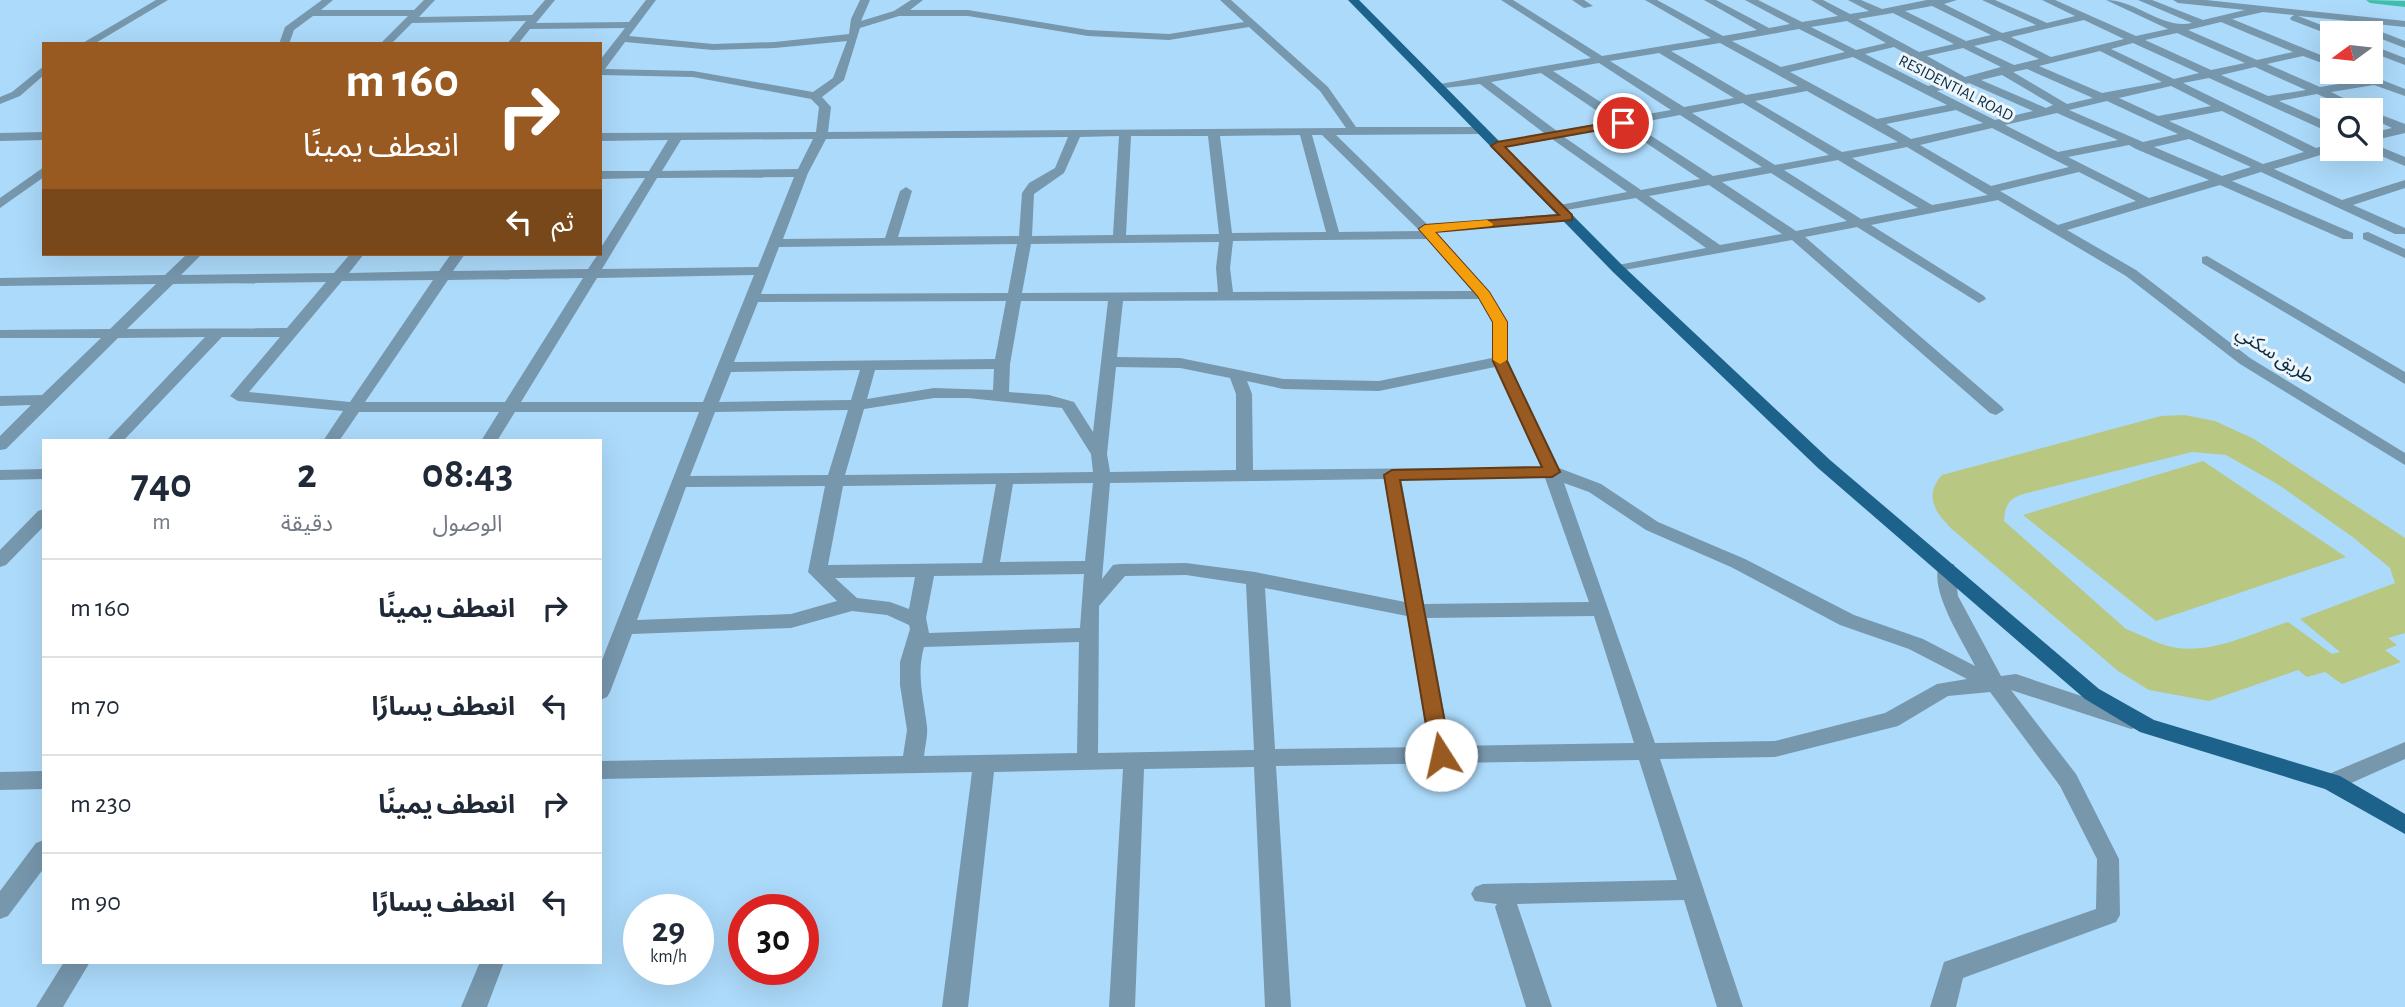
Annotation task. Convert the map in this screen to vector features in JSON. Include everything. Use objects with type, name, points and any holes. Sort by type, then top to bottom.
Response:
[{"type":"main road","points":[[1353,0],[1618,269],[1824,464],[2092,694],[2147,726],[2332,782],[2405,825]]},
{"type":"street","points":[[89,42],[132,17],[153,9],[163,0]]},
{"type":"street","points":[[285,42],[289,29],[328,0]]},
{"type":"street","points":[[387,42],[430,0]]},
{"type":"street","points":[[514,42],[550,0]]},
{"type":"street","points":[[602,67],[651,0]]},
{"type":"street","points":[[815,96],[838,80],[865,0]]},
{"type":"street","points":[[622,39],[713,47],[775,45],[855,31],[898,13],[918,0]]},
{"type":"street","points":[[1225,0],[1324,89],[1351,126]]},
{"type":"street","points":[[1506,0],[1979,299]]},
{"type":"street","points":[[1577,0],[1588,6]]},
{"type":"street","name":"طريق سكني","points":[[1650,0],[1909,142],[2131,273],[2245,361],[2405,460]]},
{"type":"street","points":[[1709,0],[1768,31]]},
{"type":"street","name":"RESIDENTIAL ROAD","points":[[1750,0],[2148,203]]},
{"type":"street","points":[[1816,0],[1915,56],[1966,80],[2054,109],[2348,236]]},
{"type":"street","points":[[1853,0],[1880,12]]},
{"type":"street","points":[[1440,87],[1952,0]]},
{"type":"street","points":[[1987,0],[2046,26]]},
{"type":"street","points":[[2047,0],[2320,124]]},
{"type":"street","points":[[2111,0],[2334,98]]},
{"type":"street","points":[[2143,0],[2199,22]]},
{"type":"street","points":[[2178,0],[2405,24]]},
{"type":"street","points":[[1931,2],[2047,59]]},
{"type":"street","points":[[1925,90],[2199,22],[2263,9]]},
{"type":"street","points":[[1895,10],[1966,45],[2007,69],[2054,109]]},
{"type":"street","points":[[2275,10],[2320,28]]},
{"type":"street","points":[[310,13],[632,25]]},
{"type":"street","points":[[898,13],[968,13],[990,19],[1050,25],[1088,33],[1169,37],[1251,24]]},
{"type":"street","points":[[2329,16],[2405,45]]},
{"type":"street","points":[[1915,56],[2085,17]]},
{"type":"street","points":[[2220,18],[2320,58]]},
{"type":"street","points":[[1780,71],[1894,44]]},
{"type":"street","points":[[2100,47],[2314,152]]},
{"type":"street","points":[[1660,49],[1931,210]]},
{"type":"street","points":[[775,243],[1197,237],[1226,240],[1428,232],[1564,213],[1639,195],[1839,157],[2305,52]]},
{"type":"street","points":[[2384,53],[2405,62]]},
{"type":"street","points":[[2025,64],[2156,120],[2400,231]]},
{"type":"street","points":[[1542,69],[1796,236],[1996,410]]},
{"type":"street","points":[[602,70],[693,74],[815,96],[825,107],[821,133],[802,173],[679,482],[602,687]]},
{"type":"street","points":[[0,101],[16,94],[42,71]]},
{"type":"street","points":[[1481,79],[1554,135],[1718,250]]},
{"type":"street","points":[[2156,120],[2358,84]]},
{"type":"street","points":[[2382,84],[2405,93]]},
{"type":"street","points":[[1497,146],[1809,87]]},
{"type":"street","points":[[1875,123],[1957,106]]},
{"type":"street","points":[[2383,119],[2405,129]]},
{"type":"street","points":[[602,137],[1351,126],[1480,128]]},
{"type":"street","points":[[602,131],[1125,133],[1480,128]]},
{"type":"street","points":[[2383,134],[2405,129]]},
{"type":"street","points":[[1305,131],[1334,237]]},
{"type":"street","points":[[1325,131],[1428,232],[1484,295],[1500,322],[1500,361],[1552,472],[1601,609],[1730,1007]]},
{"type":"street","points":[[1214,132],[1226,240],[1223,268],[1226,297]]},
{"type":"street","points":[[1001,395],[1002,364],[1025,240],[1029,190],[1060,170],[1076,133]]},
{"type":"street","points":[[1119,239],[1125,133]]},
{"type":"street","points":[[2056,156],[2189,135]]},
{"type":"street","points":[[490,439],[677,136]]},
{"type":"street","points":[[0,139],[42,139]]},
{"type":"street","points":[[2057,229],[2320,150]]},
{"type":"street","points":[[2383,152],[2405,162]]},
{"type":"street","points":[[1618,269],[1931,210],[2080,168]]},
{"type":"street","points":[[0,204],[42,172]]},
{"type":"street","points":[[602,175],[802,173]]},
{"type":"street","points":[[2341,204],[2405,184]]},
{"type":"street","points":[[890,242],[906,191]]},
{"type":"street","points":[[2368,236],[2405,254]]},
{"type":"street","points":[[0,444],[193,256]]},
{"type":"street","points":[[355,256],[238,396],[354,407],[710,407],[857,405],[934,393],[1001,395],[1068,405],[1099,453]]},
{"type":"street","points":[[332,439],[456,256]]},
{"type":"street","points":[[2207,260],[2405,379]]},
{"type":"street","points":[[0,282],[764,271]]},
{"type":"street","points":[[752,298],[1484,295]]},
{"type":"street","points":[[1087,761],[1090,604],[1102,478],[1099,453],[1111,362],[1116,296]]},
{"type":"street","points":[[116,439],[217,332]]},
{"type":"street","points":[[0,334],[291,332]]},
{"type":"street","points":[[1111,362],[1181,363],[1283,384],[1379,386],[1500,361]]},
{"type":"street","points":[[726,367],[1002,364]]},
{"type":"street","points":[[817,572],[835,481],[869,365]]},
{"type":"street","points":[[1237,375],[1244,394],[1244,474]]},
{"type":"street","points":[[0,401],[46,400]]},
{"type":"street","points":[[679,482],[1552,472],[1595,488],[1652,526],[1738,563],[1847,620],[1916,644],[1995,684]]},
{"type":"street","points":[[0,475],[42,474]]},
{"type":"street","points":[[1392,475],[1441,755]]},
{"type":"street","points":[[990,569],[1005,479]]},
{"type":"street","points":[[0,561],[42,517]]},
{"type":"street","points":[[817,572],[1094,567]]},
{"type":"street","points":[[1090,604],[1120,570],[1185,569],[1255,579],[1416,611],[1601,609]]},
{"type":"street","points":[[1943,1007],[1953,970],[2108,915],[2108,859],[2068,780],[1995,684],[1949,596],[1947,569]]},
{"type":"street","points":[[912,765],[917,730],[910,685],[910,662],[926,570]]},
{"type":"street","points":[[817,572],[852,604]]},
{"type":"street","points":[[1255,579],[1278,1007]]},
{"type":"street","points":[[625,626],[791,621],[852,604],[890,609],[917,630],[1090,635]]},
{"type":"street","points":[[602,770],[1775,749],[1891,720],[1944,689],[2016,682],[2191,741]]},
{"type":"street","points":[[2332,782],[2376,760],[2405,750]]},
{"type":"street","points":[[1122,1007],[1134,760]]},
{"type":"street","points":[[955,1007],[984,763]]},
{"type":"street","points":[[0,781],[42,780]]},
{"type":"street","points":[[0,909],[42,853]]},
{"type":"street","points":[[1483,894],[1691,890]]},
{"type":"street","points":[[1507,907],[1539,1007]]},
{"type":"street","points":[[49,1007],[77,964]]},
{"type":"street","points":[[474,1007],[491,964]]},
{"type":"green space","points":[[2184,415],[2215,421],[2254,439],[2405,538],[2405,633],[2388,638],[2397,645],[2385,650],[2401,662],[2342,684],[2325,672],[2307,677],[2298,670],[2209,701],[2149,690],[2118,671],[1953,530],[1941,518],[1934,504],[1933,490],[1942,475],[2161,416]],"holes":[[[2192,452],[2226,455],[2279,485],[2354,538],[2390,568],[2395,583],[2300,619],[2340,652],[2332,654],[2288,622],[2205,648],[2177,648],[2158,643],[2126,629],[2004,521],[2008,504],[2023,494]]]},
{"type":"green space","points":[[2203,461],[2346,557],[2156,621],[2023,515]]},
{"type":"waterway","points":[[2370,0],[2405,4]]},
{"type":"slow traffic","points":[[1487,224],[1425,229],[1484,295],[1500,322],[1500,360]]},
{"type":"route","points":[[1441,755],[1392,475],[1552,472],[1500,361],[1500,322],[1484,295],[1425,229],[1568,217],[1497,146],[1623,123]]}]
